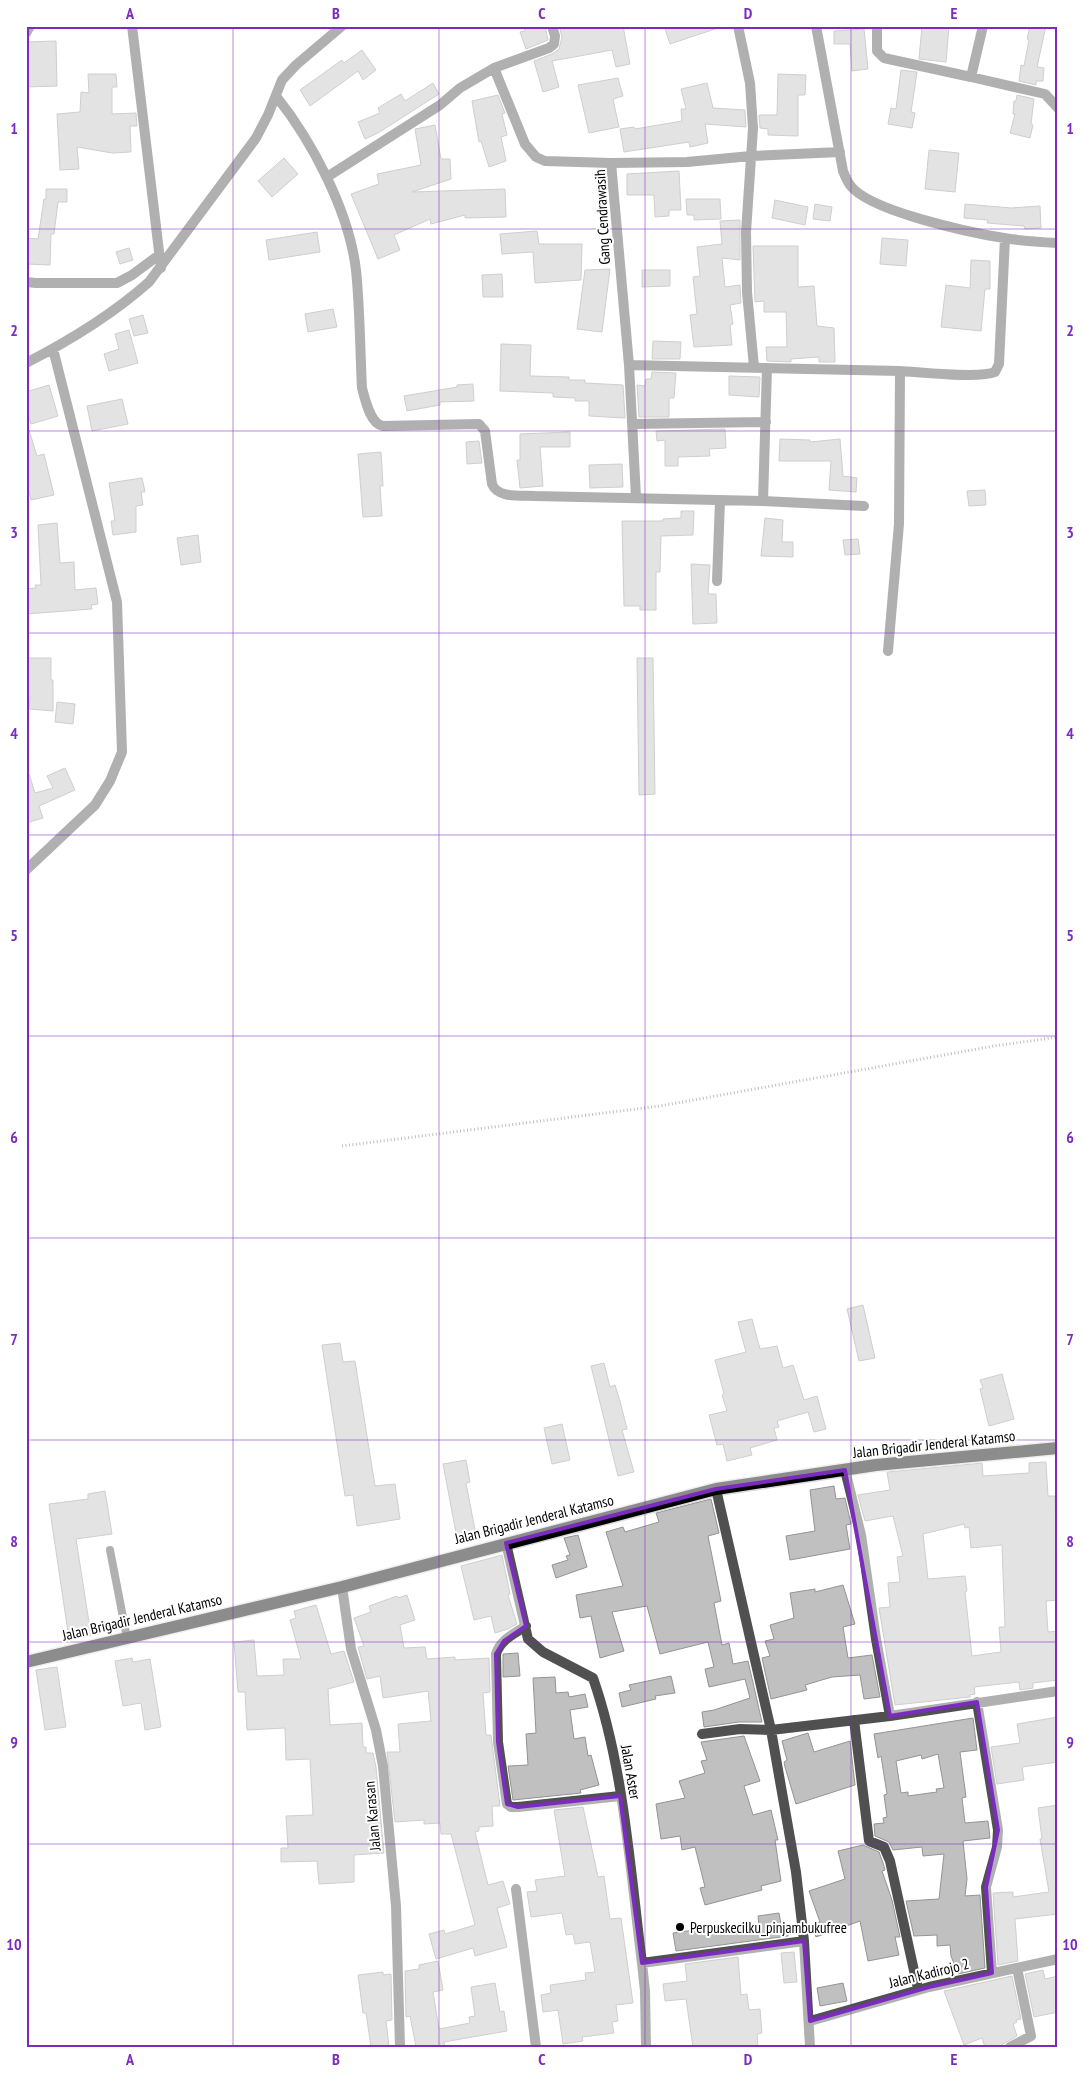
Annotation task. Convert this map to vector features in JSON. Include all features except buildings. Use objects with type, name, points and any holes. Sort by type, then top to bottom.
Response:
[{"type":"main road","name":"Jalan Brigadir Jenderal Katamso","points":[[26,1662],[342,1587],[716,1489],[876,1465],[1058,1448]]},
{"type":"street","points":[[26,32],[30,26]]},
{"type":"street","points":[[132,26],[161,268]]},
{"type":"street","points":[[26,363],[53,349],[132,297],[161,268],[256,138],[282,80],[342,26]]},
{"type":"street","points":[[327,177],[440,105],[460,88],[494,68],[549,48],[554,44],[555,36],[552,26]]},
{"type":"street","points":[[738,26],[750,83],[753,128],[746,232],[748,292],[754,367]]},
{"type":"street","points":[[816,26],[843,171],[850,186],[861,195],[885,208],[1004,238],[1058,243]]},
{"type":"street","points":[[877,26],[877,51],[884,58],[1045,94],[1058,108]]},
{"type":"street","points":[[971,77],[983,26]]},
{"type":"street","points":[[494,68],[525,144],[536,157],[545,161],[612,163]]},
{"type":"street","points":[[276,96],[292,116],[327,177],[348,236],[356,269],[362,388],[376,424],[383,426],[479,424],[485,431],[494,488],[504,494],[720,501],[764,500],[864,506]]},
{"type":"street","name":"Gang Cendrawasih","points":[[636,497],[612,163],[687,162],[751,156],[840,152]]},
{"type":"street","points":[[628,365],[976,374],[995,372],[999,364],[1004,238]]},
{"type":"street","points":[[26,282],[117,283],[160,256]]},
{"type":"street","points":[[26,870],[95,805],[110,781],[122,752],[117,602],[53,349]]},
{"type":"street","points":[[764,500],[767,368]]},
{"type":"street","points":[[888,651],[899,524],[900,371]]},
{"type":"street","points":[[632,424],[766,422]]},
{"type":"street","points":[[717,581],[720,501]]},
{"type":"street","points":[[846,1470],[860,1535],[890,1716]]},
{"type":"street","points":[[716,1489],[771,1730],[796,1872],[804,1941],[810,2047]]},
{"type":"street","name":"Jalan Aster","points":[[506,1543],[528,1639],[543,1652],[593,1678],[603,1706],[620,1796],[642,1963],[645,1991],[646,2047]]},
{"type":"street","name":"Jalan Karasan","points":[[342,1587],[351,1648],[376,1730],[383,1766],[396,1906],[400,2047]]},
{"type":"street","points":[[526,1626],[504,1641],[498,1647],[496,1654],[498,1742],[507,1804],[511,1807],[518,1807],[620,1796]]},
{"type":"street","points":[[702,1734],[740,1729],[771,1730],[890,1716],[1058,1691]]},
{"type":"street","points":[[977,1702],[998,1830],[997,1847],[986,1888],[992,1974]]},
{"type":"street","points":[[854,1720],[870,1841],[884,1847],[890,1861],[918,1990]]},
{"type":"street","points":[[516,1889],[536,2047]]},
{"type":"street","points":[[642,1963],[804,1941]]},
{"type":"street","name":"Jalan Kadirojo 2","points":[[810,2021],[918,1990],[1058,1959]]},
{"type":"street","points":[[1010,2047],[1031,2036],[1017,1968]]},
{"type":"lane","points":[[110,1550],[127,1638]]},
{"type":"path","points":[[342,1146],[660,1106],[994,1046],[1058,1037]]},
{"type":"highlighted area","points":[[845,1470],[890,1716],[977,1702],[998,1830],[986,1887],[992,1973],[929,1987],[810,2021],[804,1941],[642,1963],[620,1796],[518,1807],[507,1804],[498,1742],[496,1654],[504,1641],[526,1626],[506,1543],[716,1489]]},
{"type":"place","name":"Perpuskecilku_pinjambukufree","points":[[680,1927]]}]
